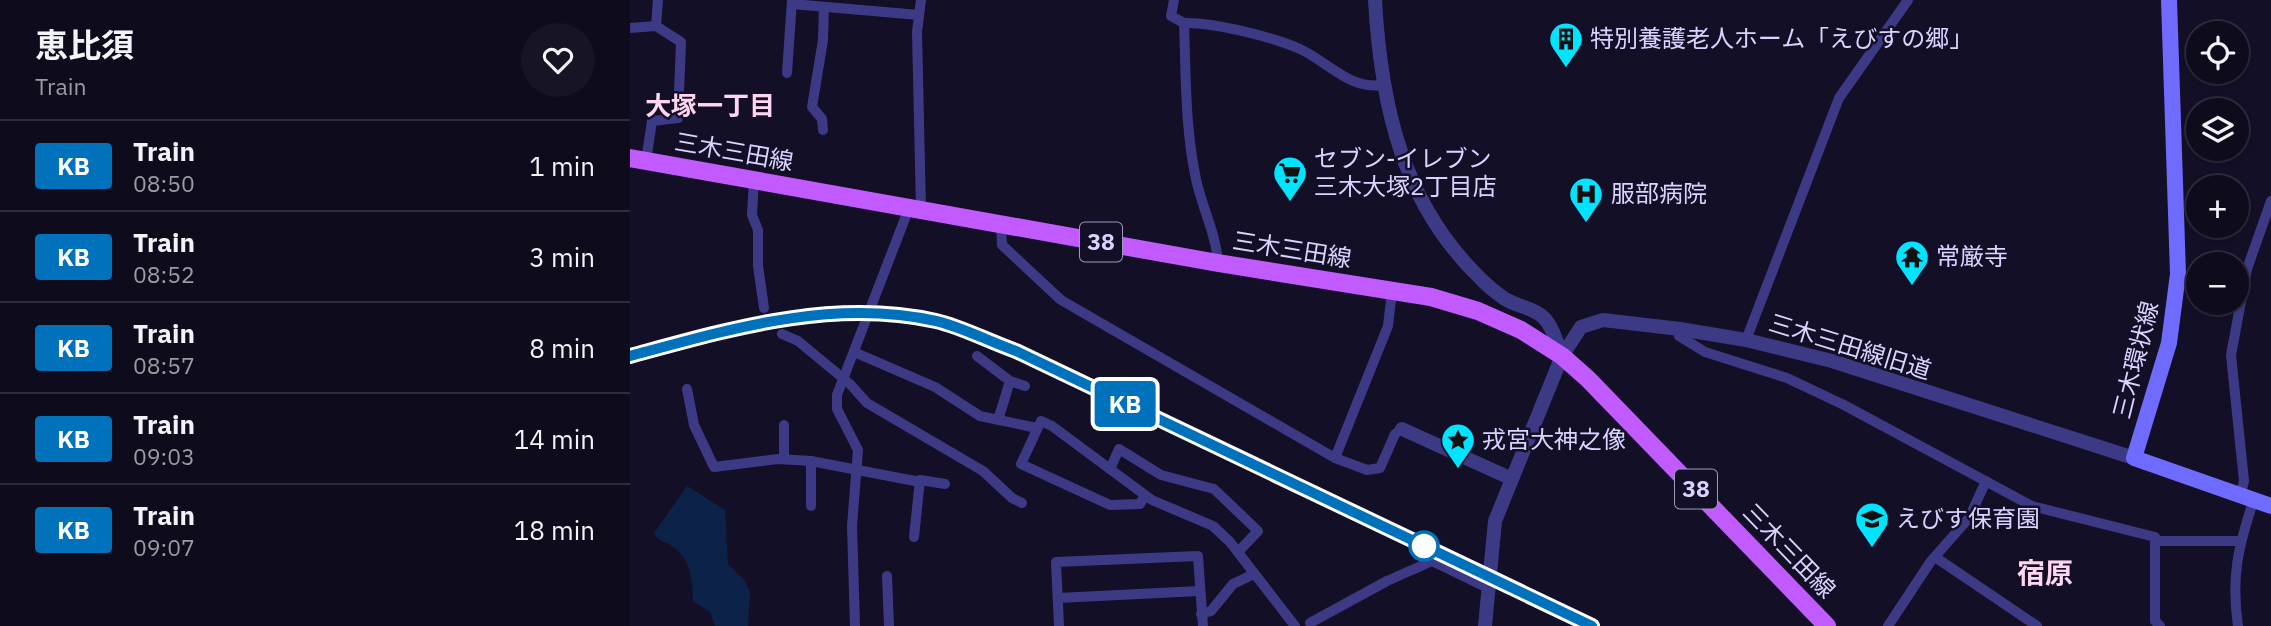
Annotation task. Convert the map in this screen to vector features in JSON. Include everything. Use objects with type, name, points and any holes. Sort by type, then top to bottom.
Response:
[{"type":"main road","name":"三木環状線","points":[[2169,0],[2178,274],[2169,343],[2134,458],[2271,506]]},
{"type":"main road","name":"三木三田線","points":[[638,160],[1001,225],[1431,297],[1478,311],[1521,330],[1562,356],[1651,441],[1827,626]]},
{"type":"street","points":[[656,26],[658,0]]},
{"type":"street","points":[[855,626],[852,526],[858,450],[837,409],[836,396],[915,209],[921,0]]},
{"type":"street","points":[[1174,0],[1171,16],[1184,23],[1269,38],[1301,50],[1361,85],[1383,85]]},
{"type":"street","points":[[1375,0],[1383,85],[1407,172],[1433,224],[1483,281],[1505,299],[1543,316],[1562,356]]},
{"type":"street","points":[[1746,340],[1839,98],[1908,0]]},
{"type":"street","points":[[787,73],[792,2],[919,15]]},
{"type":"street","points":[[823,130],[822,118],[812,107],[823,40],[824,7]]},
{"type":"street","points":[[1184,23],[1188,137],[1197,182],[1217,246],[1218,262]]},
{"type":"street","points":[[630,27],[656,26],[681,42],[678,118],[652,121],[638,160]]},
{"type":"street","points":[[754,180],[752,215],[758,230],[758,266],[764,308]]},
{"type":"street","points":[[2238,626],[2233,594],[2247,499],[2231,355],[2247,269],[2271,201]]},
{"type":"street","points":[[1001,225],[1002,245],[1061,300],[1335,458],[1367,470],[1381,468],[1395,434],[1402,429],[1510,478]]},
{"type":"street","points":[[1335,458],[1388,326],[1392,290]]},
{"type":"street","name":"三木三田線旧道","points":[[1485,626],[1491,542],[1510,478],[1562,356],[1581,327],[1603,320],[1746,340],[1832,361],[2134,458]]},
{"type":"street","points":[[1680,329],[1679,336],[1705,352],[1808,388],[1893,429],[2032,506],[2155,537],[2155,621],[2160,626]]},
{"type":"street","points":[[782,334],[798,341],[867,403],[983,471],[1012,498],[1022,503]]},
{"type":"street","points":[[854,352],[935,387],[980,415],[1037,428]]},
{"type":"street","points":[[977,356],[1010,381],[1025,386]]},
{"type":"street","points":[[998,420],[1010,381]]},
{"type":"street","points":[[687,389],[694,425],[714,467],[784,460],[811,461],[920,482],[945,484]]},
{"type":"street","points":[[1145,495],[1140,504],[1110,505],[1021,464],[1041,421],[1052,426],[1145,495],[1213,526],[1238,552],[1294,625]]},
{"type":"street","points":[[784,425],[784,460]]},
{"type":"street","points":[[1110,469],[1119,449],[1161,475],[1213,489],[1258,531],[1238,552]]},
{"type":"street","points":[[811,461],[811,506]]},
{"type":"street","points":[[1888,626],[1934,557],[1969,518],[1986,481]]},
{"type":"street","points":[[914,537],[920,482]]},
{"type":"street","points":[[2156,541],[2239,541]]},
{"type":"street","points":[[1059,626],[1056,562],[1198,556],[1203,626]]},
{"type":"street","points":[[1934,557],[2037,626]]},
{"type":"street","points":[[1310,623],[1387,580],[1432,561],[1488,587]]},
{"type":"street","points":[[1201,614],[1211,611],[1233,584],[1254,574]]},
{"type":"street","points":[[887,576],[889,626]]},
{"type":"street","points":[[1058,598],[1199,591]]},
{"type":"water","points":[[687,486],[725,510],[728,564],[745,581],[750,592],[748,626],[715,626],[710,612],[693,601],[687,563],[678,551],[654,533]]},
{"type":"railway","points":[[630,356],[743,327],[820,315],[897,315],[936,321],[966,330],[1016,351],[1592,626]]},
{"type":"train","name":"KB","points":[[630,356],[719,332],[788,318],[869,312],[937,321],[1016,351],[1592,626]]},
{"type":"place","name":"特別養護老人ホーム「えびすの郷」","points":[[1566,69]]},
{"type":"place","name":"セブン-イレブン 三木大塚2丁目店","points":[[1290,203]]},
{"type":"place","name":"服部病院","points":[[1586,224]]},
{"type":"place","name":"常厳寺","points":[[1912,287]]},
{"type":"place","name":"戎宮大神之像","points":[[1458,470]]},
{"type":"place","name":"えびす保育園","points":[[1872,549]]},
{"type":"district","name":"大塚一丁目","points":[[710,106]]},
{"type":"district","name":"宿原","points":[[2045,573]]}]
